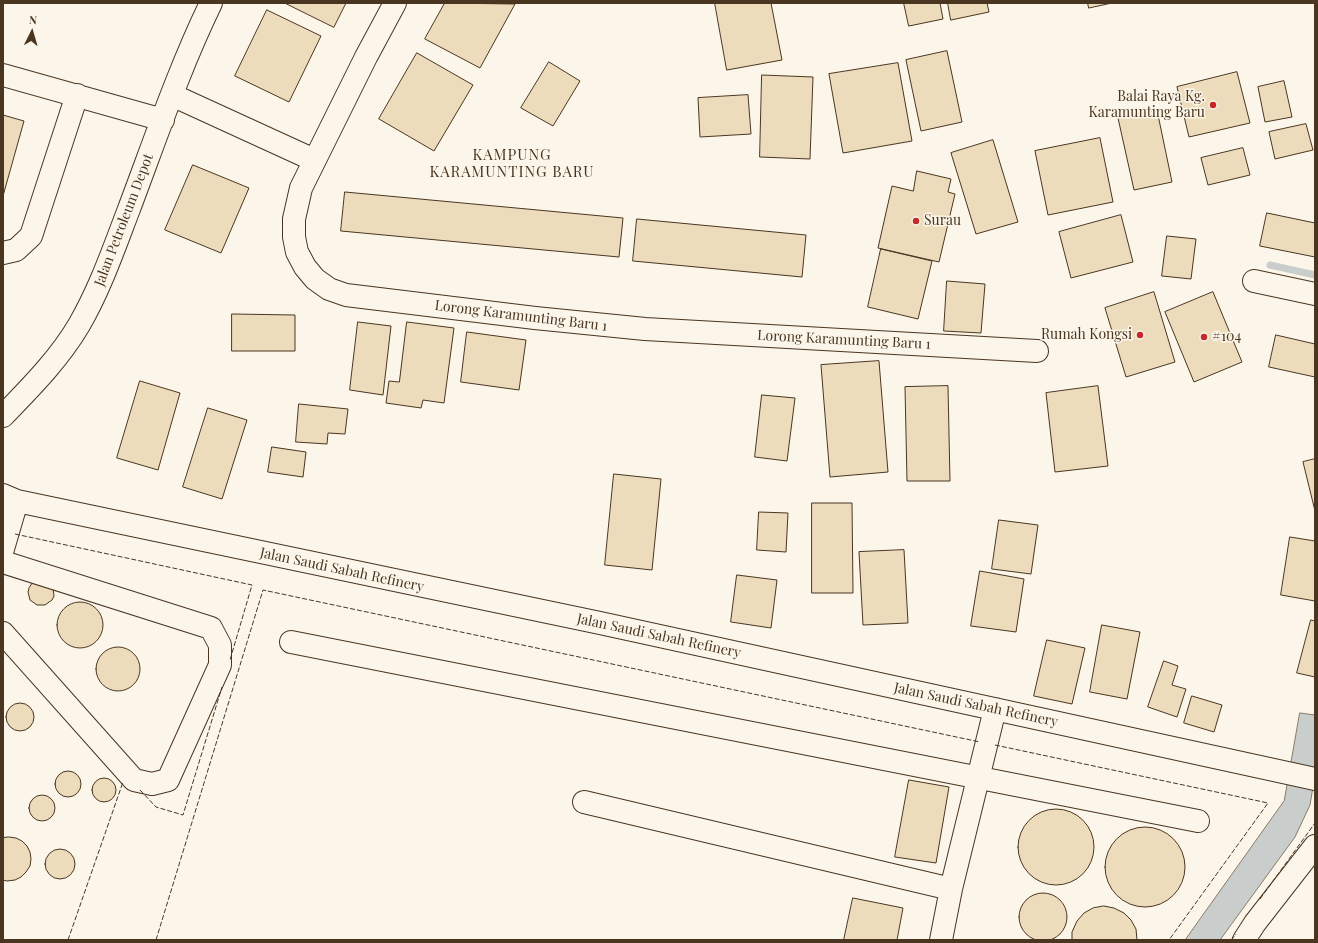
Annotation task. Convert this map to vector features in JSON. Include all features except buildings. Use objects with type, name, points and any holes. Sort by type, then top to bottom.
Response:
[{"type":"street","name":"Jalan Petroleum Depot","points":[[3,416],[50,365],[78,326],[90,304],[108,264],[172,95],[211,3]]},
{"type":"street","name":"Lorong Karamunting Baru 1","points":[[395,3],[366,57],[301,188],[294,219],[294,237],[297,252],[305,267],[315,279],[330,289],[346,295],[528,317],[645,329],[1037,351]]},
{"type":"street","points":[[3,74],[163,120]]},
{"type":"street","points":[[172,95],[314,160]]},
{"type":"street","points":[[3,253],[16,250],[31,236],[77,96]]},
{"type":"street","points":[[1254,281],[1315,294]]},
{"type":"street","points":[[3,549],[10,498]]},
{"type":"street","name":"Jalan Saudi Sabah Refinery","points":[[10,498],[600,623],[1315,779]]},
{"type":"street","points":[[3,562],[211,628],[220,645],[220,665],[168,780],[152,784],[134,780],[3,633]]},
{"type":"street","points":[[291,642],[1198,821]]},
{"type":"street","points":[[941,940],[951,889],[995,709]]},
{"type":"street","points":[[584,802],[951,889]]},
{"type":"street","points":[[1244,940],[1255,923],[1315,846]]},
{"type":"shaded area","points":[[1300,713],[1315,715],[1315,775],[1310,805],[1295,837],[1220,940],[1185,940],[1284,801]]},
{"type":"waterway","points":[[1270,265],[1315,275]]},
{"type":"fence","points":[[15,534],[252,585],[230,660]]},
{"type":"fence","points":[[156,940],[263,590],[980,742]]},
{"type":"fence","points":[[140,790],[156,807],[183,815],[222,687]]},
{"type":"fence","points":[[995,745],[1268,803],[1169,940]]},
{"type":"fence","points":[[68,940],[123,782]]},
{"type":"fence","points":[[1260,899],[1315,823]]},
{"type":"fence","points":[[1231,940],[1236,934]]},
{"type":"place","name":"Balai Raya Kg. Karamunting Baru","points":[[1213,105]]},
{"type":"place","name":"Surau","points":[[916,221]]},
{"type":"place","name":"Rumah Kongsi","points":[[1140,335]]},
{"type":"place","name":"#104","points":[[1204,337]]},
{"type":"district","name":"KAMPUNG KARAMUNTING BARU","points":[[512,164]]}]
